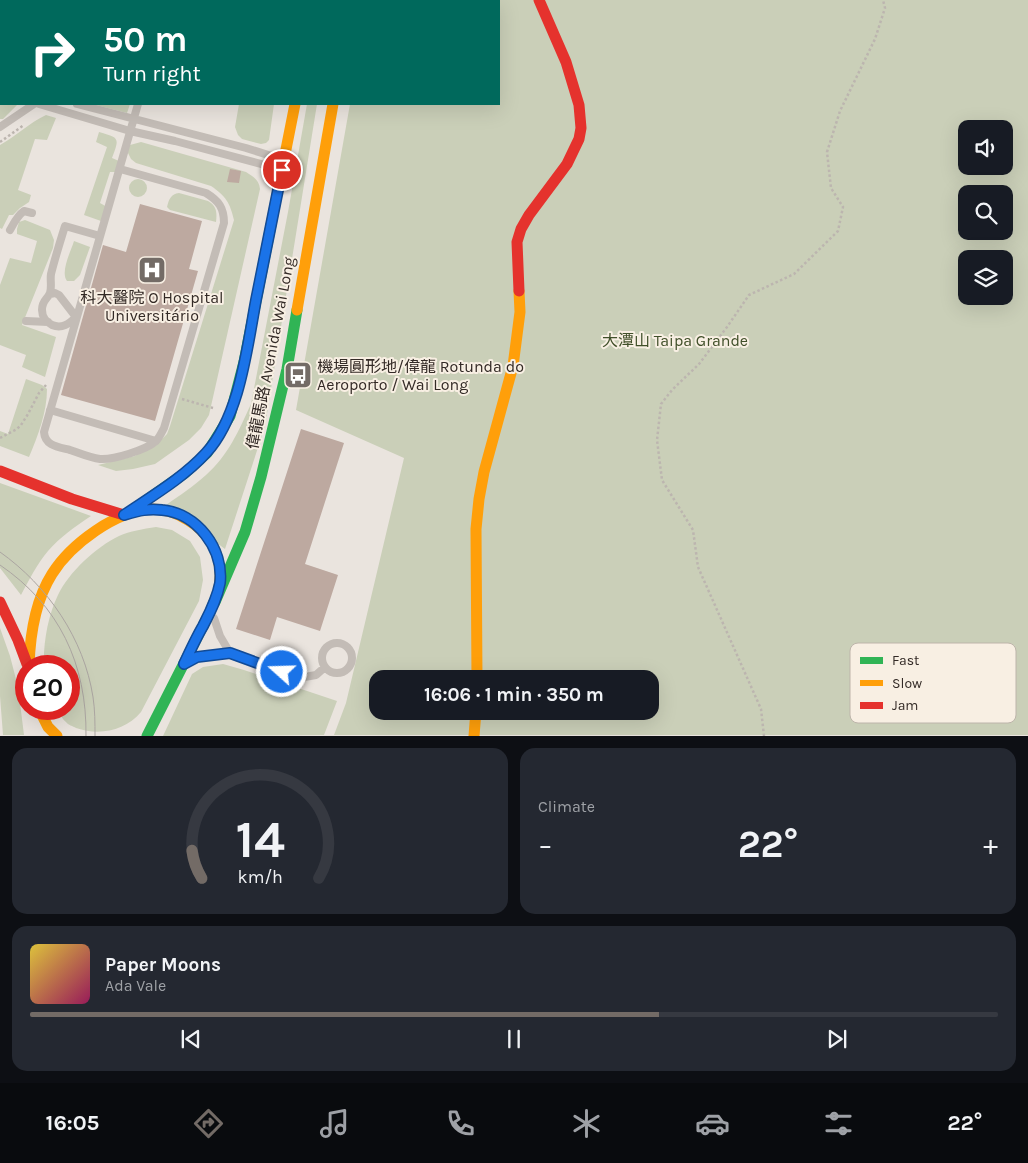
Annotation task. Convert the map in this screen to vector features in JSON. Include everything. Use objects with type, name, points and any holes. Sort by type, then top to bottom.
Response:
[{"type":"main road","points":[[477,670],[476,529],[478,499],[516,351],[520,312],[517,242],[521,229],[529,215],[567,164],[579,139],[581,128],[579,105],[566,62],[538,0]]},
{"type":"main road","name":"偉龍馬路 Avenida Wai Long","points":[[29,655],[34,621],[42,594],[52,574],[68,554],[87,538],[185,473],[207,453],[230,416],[244,362],[294,105]]},
{"type":"main road","name":"偉龍馬路 Avenida Wai Long","points":[[214,604],[245,532],[261,477],[287,369],[333,105]]},
{"type":"main road","points":[[0,471],[72,499],[124,515],[144,509],[164,510],[183,516],[200,527],[212,543],[219,562],[220,582],[214,604],[150,730],[140,736]]},
{"type":"main road","points":[[0,602],[24,655]]},
{"type":"main road","points":[[37,720],[38,733]]},
{"type":"main road","points":[[44,720],[57,736]]},
{"type":"main road","points":[[474,736],[475,720]]},
{"type":"lane","points":[[0,127],[33,105]]},
{"type":"lane","points":[[42,105],[130,131],[282,165]]},
{"type":"lane","points":[[81,105],[246,148],[282,165]]},
{"type":"lane","points":[[120,169],[206,193],[220,205],[224,214],[224,223],[164,428],[156,441],[144,448],[130,454],[101,459],[52,445],[48,443],[44,432],[138,105]]},
{"type":"lane","points":[[10,230],[20,214],[24,211],[32,213]]},
{"type":"lane","points":[[76,317],[66,325],[53,325],[44,318],[42,308],[43,302],[50,294],[51,275],[65,226],[100,236]]},
{"type":"lane","points":[[50,294],[55,293],[59,295],[76,317]]},
{"type":"lane","points":[[26,321],[48,322]]},
{"type":"lane","points":[[50,410],[156,441]]},
{"type":"lane","points":[[214,604],[214,620],[220,636],[230,653]]},
{"type":"lane","points":[[338,642],[347,646],[352,655],[350,665],[347,668],[343,671],[334,672],[325,667],[322,658],[329,645],[338,642]]},
{"type":"lane","points":[[184,664],[197,657],[230,653],[299,678],[316,675],[325,667]]},
{"type":"path","points":[[764,736],[761,709],[698,567],[693,530],[662,480],[657,440],[661,404],[672,390],[699,364],[749,295],[794,274],[838,231],[843,207],[831,188],[827,152],[840,111],[875,38],[885,8],[883,0]]},
{"type":"path","points":[[0,142],[19,130],[30,120]]},
{"type":"path","points":[[0,438],[21,425],[39,393],[63,364]]},
{"type":"green space","name":"大潭山 Taipa Grande","points":[[500,0],[1028,0],[1028,735],[334,735],[346,703],[404,458],[296,410],[350,105],[500,105]]},
{"type":"green space","points":[[0,105],[17,105],[3,119],[0,119]]},
{"type":"green space","points":[[96,105],[130,105],[127,113]]},
{"type":"green space","points":[[239,105],[274,105],[269,140],[266,143],[261,144],[242,139],[235,127]]},
{"type":"green space","points":[[307,105],[317,105],[265,426],[225,549],[166,505],[201,479],[221,460],[251,404]]},
{"type":"green space","points":[[46,115],[56,118],[47,140],[35,139],[18,190],[31,195],[29,202],[13,215],[9,215],[2,229],[0,228],[0,145]]},
{"type":"green space","points":[[99,132],[116,139],[117,142],[112,158],[119,161],[116,172],[110,172],[100,203],[107,207],[101,221],[84,215],[107,147],[96,142]]},
{"type":"green space","points":[[141,142],[246,172],[256,179],[260,189],[209,415],[201,428],[189,440],[155,464],[116,471],[98,465],[135,456],[167,434],[234,220],[227,200],[211,186],[136,163],[131,159],[127,151],[130,145]]},
{"type":"green space","points":[[134,179],[142,179],[147,184],[145,195],[134,197],[129,192],[129,184]]},
{"type":"green space","points":[[179,193],[211,203],[216,210],[216,222],[170,210],[167,207],[170,199],[174,194]]},
{"type":"green space","points":[[25,220],[50,230],[54,240],[53,248],[22,325],[56,337],[45,377],[22,367],[26,355],[0,345],[0,285],[10,258],[31,263],[37,241],[17,234],[19,222]]},
{"type":"green space","points":[[74,241],[90,247],[80,275],[74,281],[67,281],[65,267]]},
{"type":"green space","points":[[26,379],[47,389],[44,415],[29,457],[0,446],[0,431],[8,434]]},
{"type":"green space","points":[[0,483],[91,516],[63,536],[48,551],[21,595],[0,568]]},
{"type":"green space","points":[[156,527],[172,530],[190,541],[200,557],[203,580],[199,601],[141,712],[127,724],[111,730],[94,732],[76,728],[64,720],[80,720],[80,655],[44,655],[51,611],[63,586],[92,553],[123,534]]},
{"type":"green space","points":[[0,628],[15,675],[15,720],[22,720],[24,735],[3,735],[0,696]]},
{"type":"green space","points":[[223,664],[337,701],[324,735],[163,736],[192,674],[203,667]]},
{"type":"building","points":[[230,169],[241,171],[239,183],[227,182]]},
{"type":"building","points":[[140,204],[202,221],[189,269],[198,271],[155,421],[61,395],[103,245],[126,252]]},
{"type":"building","points":[[301,429],[344,443],[305,564],[338,575],[320,631],[277,617],[270,640],[236,629]]},
{"type":"tram line","points":[[0,552],[34,581],[61,616],[72,635],[88,676],[94,702],[95,736]]},
{"type":"tram line","points":[[0,565],[21,581],[38,598],[66,639],[75,661],[81,685],[85,710],[86,736]]},
{"type":"traffic: fast","points":[[131,511],[185,473],[207,453],[230,416],[244,362],[271,225]]},
{"type":"traffic: fast","points":[[215,602],[245,532],[261,477],[287,369],[297,310]]},
{"type":"traffic: fast","points":[[147,736],[210,612],[218,592]]},
{"type":"traffic: slow","points":[[271,225],[295,105]]},
{"type":"traffic: slow","points":[[297,310],[333,105]]},
{"type":"traffic: slow","points":[[477,670],[476,529],[479,499],[484,472],[513,366],[520,312],[519,291]]},
{"type":"traffic: slow","points":[[30,655],[34,618],[41,595],[60,563],[95,531],[109,522],[138,511],[152,509],[179,515],[195,525],[210,540],[217,556],[220,574],[218,592]]},
{"type":"traffic: slow","points":[[44,720],[48,727],[57,736]]},
{"type":"traffic: slow","points":[[474,736],[475,720]]},
{"type":"traffic: jam","points":[[519,291],[517,242],[521,229],[529,215],[567,164],[579,139],[581,128],[579,105],[566,62],[539,0]]},
{"type":"traffic: jam","points":[[0,471],[72,499],[124,515]]},
{"type":"traffic: jam","points":[[0,602],[24,655]]},
{"type":"place","name":"科大醫院 O Hospital Universitário","points":[[152,270]]},
{"type":"place","name":"機場圓形地/偉龍 Rotunda do Aeroporto / Wai Long","points":[[298,375]]},
{"type":"route","points":[[282,170],[244,362],[230,416],[207,453],[185,473],[124,515],[144,509],[164,510],[174,513],[183,516],[200,527],[212,543],[219,562],[220,582],[215,602],[184,664],[197,657],[230,653],[282,672]]}]
